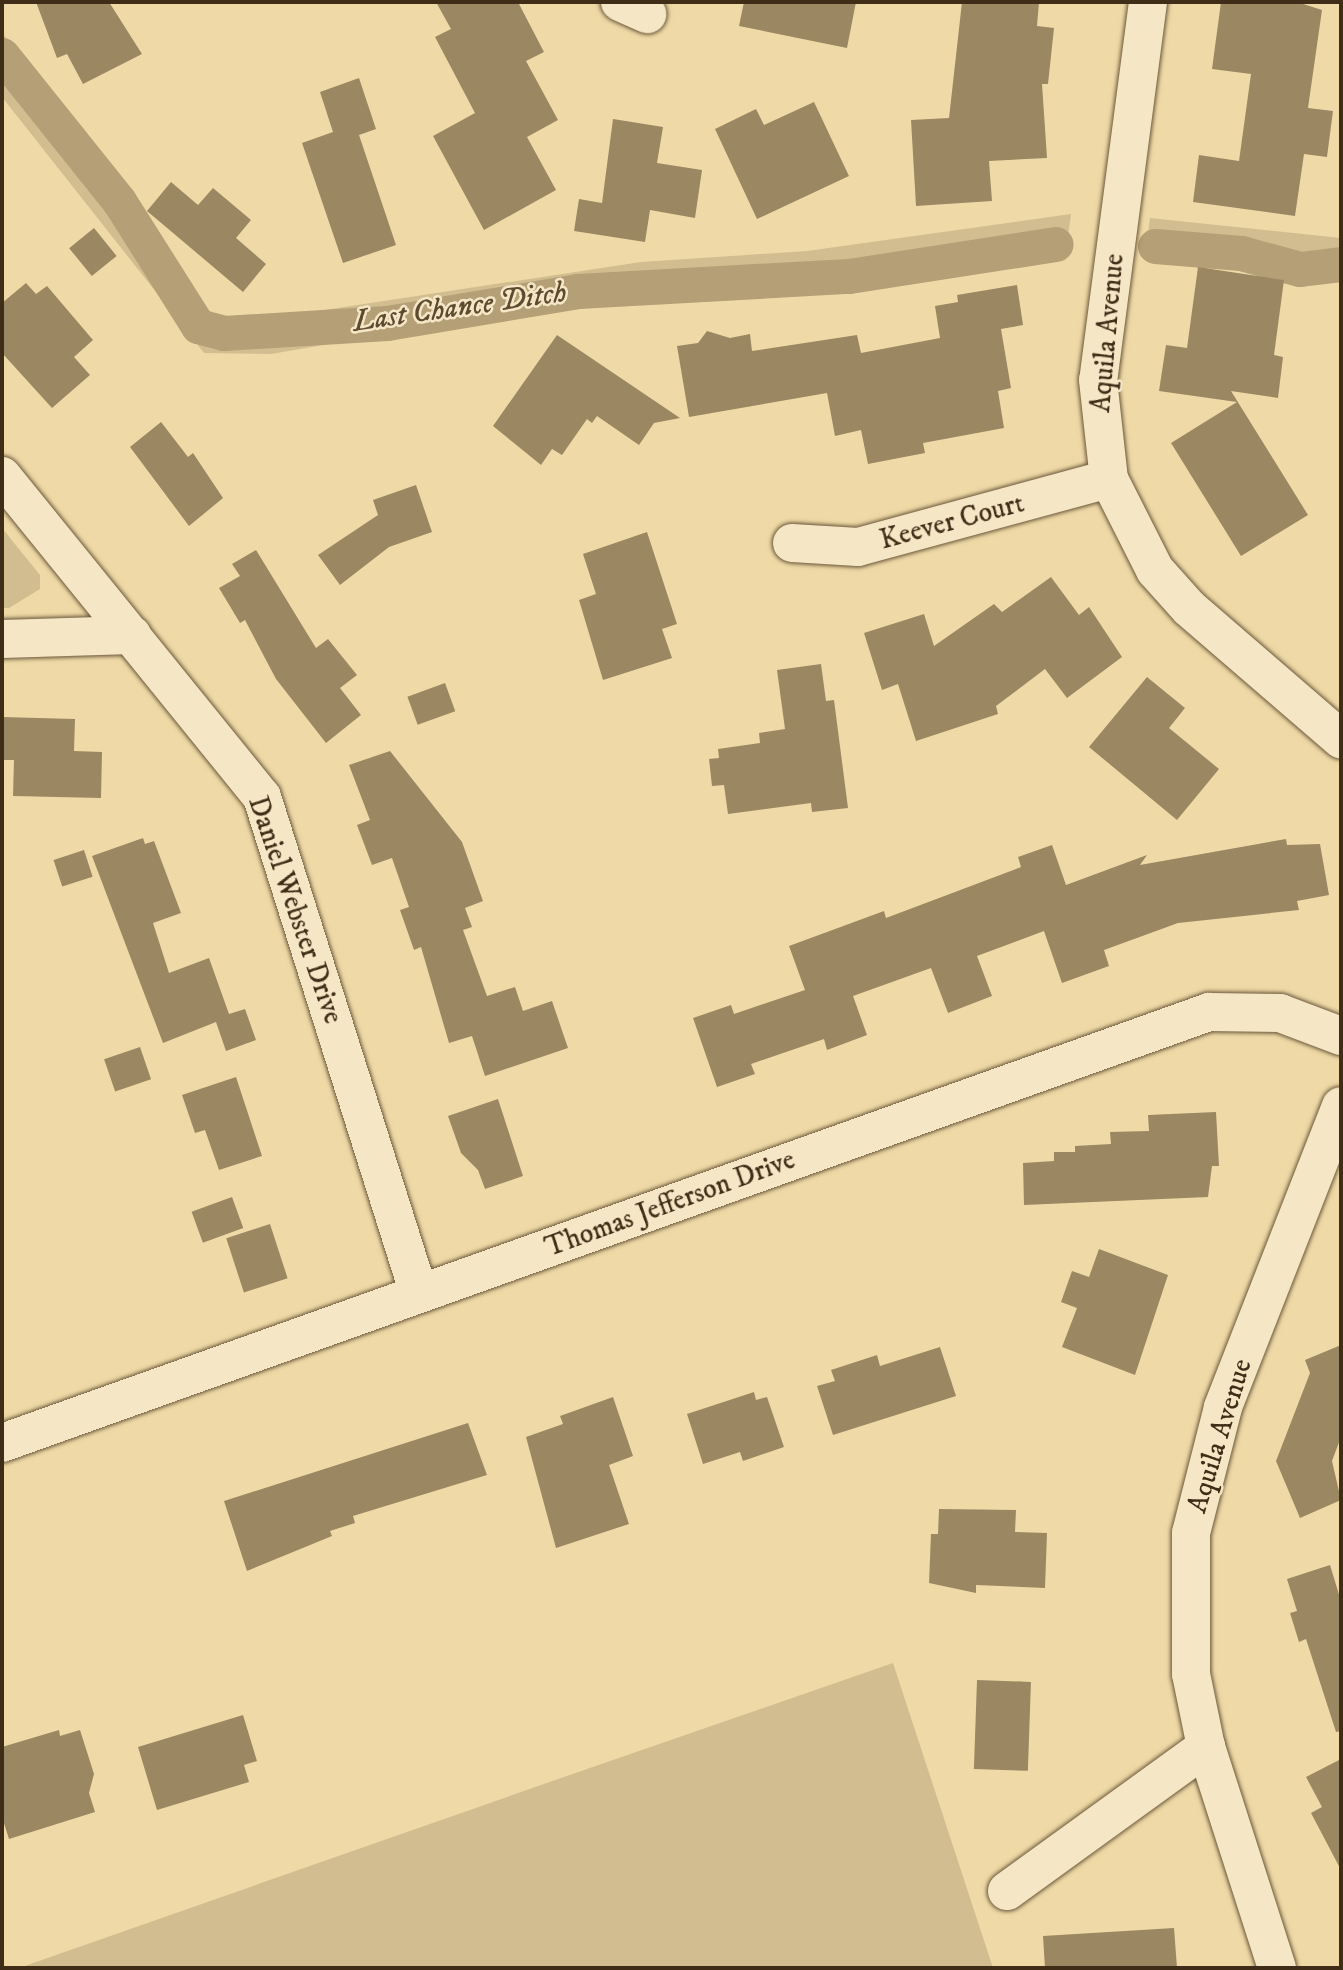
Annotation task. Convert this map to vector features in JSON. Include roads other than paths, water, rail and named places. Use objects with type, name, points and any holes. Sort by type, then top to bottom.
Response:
[{"type":"street","name":"Aquila Avenue","points":[[1148,2],[1098,380],[1110,479],[1127,525],[1163,580],[1341,739]]},
{"type":"street","name":"Daniel Webster Drive","points":[[2,476],[262,797],[419,1294]]},
{"type":"street","name":"Keever Court","points":[[792,543],[858,547],[1110,479]]},
{"type":"street","points":[[2,639],[132,635]]},
{"type":"street","name":"Thomas Jefferson Drive","points":[[2,1443],[1209,1012],[1280,1013],[1341,1036]]},
{"type":"street","name":"Aquila Avenue","points":[[1277,1968],[1206,1747],[1187,1605],[1203,1471],[1341,1106]]},
{"type":"street","points":[[1007,1891],[1206,1747]]},
{"type":"waterway","name":"Last Chance Ditch","points":[[2,55],[119,201],[198,326],[224,333],[387,323],[578,291],[849,276],[1056,244]]},
{"type":"waterway","name":"Last Chance Ditch","points":[[1155,246],[1241,253],[1300,269],[1341,264]]}]
